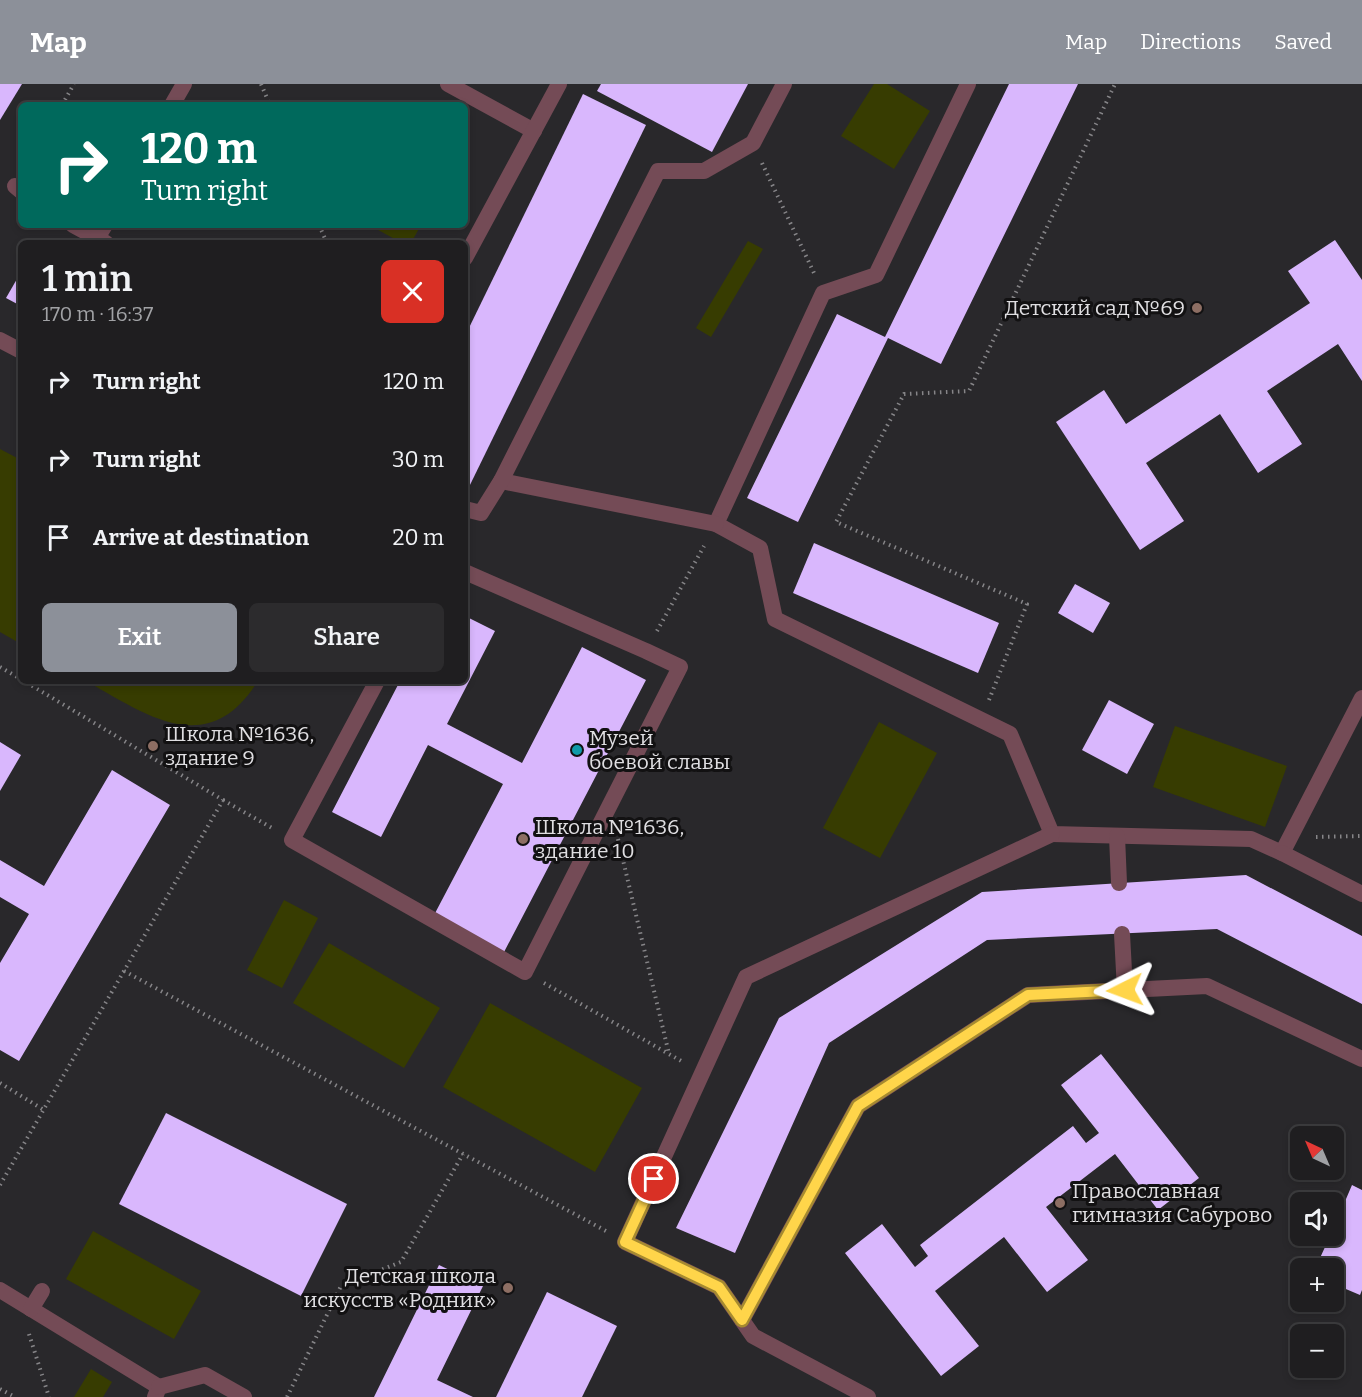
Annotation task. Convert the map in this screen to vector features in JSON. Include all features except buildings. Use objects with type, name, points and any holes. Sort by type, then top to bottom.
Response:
[{"type":"lane","points":[[174,102],[184,84]]},
{"type":"lane","points":[[448,84],[534,131]]},
{"type":"lane","points":[[468,252],[559,84]]},
{"type":"lane","points":[[468,510],[481,513],[501,481],[658,171],[704,171],[753,143],[784,84]]},
{"type":"lane","points":[[716,524],[823,293],[876,275],[968,84]]},
{"type":"lane","points":[[82,228],[103,235]]},
{"type":"lane","points":[[0,340],[18,349]]},
{"type":"lane","points":[[501,481],[716,524],[760,548],[775,619],[1010,734],[1052,834]]},
{"type":"lane","points":[[375,684],[292,840],[525,972],[680,667],[468,573]]},
{"type":"lane","points":[[1282,853],[1362,698]]},
{"type":"lane","points":[[868,1397],[753,1336],[719,1287],[625,1242],[746,977],[1052,834],[1251,839],[1362,894]]},
{"type":"lane","points":[[1117,836],[1119,883]]},
{"type":"lane","points":[[1122,934],[1125,990]]},
{"type":"lane","points":[[742,1320],[858,1106],[1028,995],[1208,986],[1362,1059]]},
{"type":"lane","points":[[0,1290],[157,1392],[206,1375],[244,1397]]},
{"type":"lane","points":[[25,1305],[42,1291]]},
{"type":"path","points":[[64,102],[74,84]]},
{"type":"path","points":[[261,84],[269,102]]},
{"type":"path","points":[[981,720],[1027,604],[836,522],[904,394],[969,391],[1116,84]]},
{"type":"path","points":[[753,143],[823,293]]},
{"type":"path","points":[[646,651],[716,524]]},
{"type":"path","points":[[0,667],[18,678]]},
{"type":"path","points":[[29,684],[292,840]]},
{"type":"path","points":[[0,1185],[223,800]]},
{"type":"path","points":[[610,806],[669,1054]]},
{"type":"path","points":[[1291,838],[1362,836]]},
{"type":"path","points":[[124,971],[625,1242]]},
{"type":"path","points":[[525,972],[702,1073]]},
{"type":"path","points":[[0,1083],[44,1110]]},
{"type":"path","points":[[287,1397],[342,1286],[401,1262],[463,1154]]},
{"type":"path","points":[[25,1305],[49,1397]]},
{"type":"path","points":[[0,1389],[15,1397]]},
{"type":"green space","points":[[874,84],[887,84],[930,111],[894,169],[841,136]]},
{"type":"green space","points":[[374,228],[419,228],[413,240],[396,240]]},
{"type":"green space","points":[[748,241],[763,249],[711,337],[696,328]]},
{"type":"green space","points":[[0,449],[18,458],[18,642],[0,632]]},
{"type":"green space","points":[[91,684],[256,684],[239,705],[219,720],[198,725],[176,724],[132,707]]},
{"type":"green space","points":[[879,722],[937,753],[880,858],[823,828]]},
{"type":"green space","points":[[1175,726],[1287,766],[1265,827],[1153,787]]},
{"type":"green space","points":[[284,900],[318,918],[282,988],[247,970]]},
{"type":"green space","points":[[329,943],[440,1008],[404,1068],[293,1003]]},
{"type":"green space","points":[[490,1003],[642,1088],[595,1172],[443,1087]]},
{"type":"green space","points":[[93,1231],[201,1291],[174,1339],[66,1279]]},
{"type":"green space","points":[[91,1369],[112,1382],[103,1397],[74,1397]]},
{"type":"place","name":"Детский сад №69","points":[[1197,308]]},
{"type":"place","name":"Школа №1636, здание 9","points":[[153,746]]},
{"type":"place","name":"Музей боевой славы","points":[[577,750]]},
{"type":"place","name":"Школа №1636, здание 10","points":[[523,839]]},
{"type":"place","name":"Православная гимназия Сабурово","points":[[1060,1203]]},
{"type":"place","name":"Детская школа искусств «Родник»","points":[[508,1288]]},
{"type":"route","points":[[654,1179],[625,1242],[719,1287],[742,1320],[858,1106],[1028,995],[1125,990]]}]
